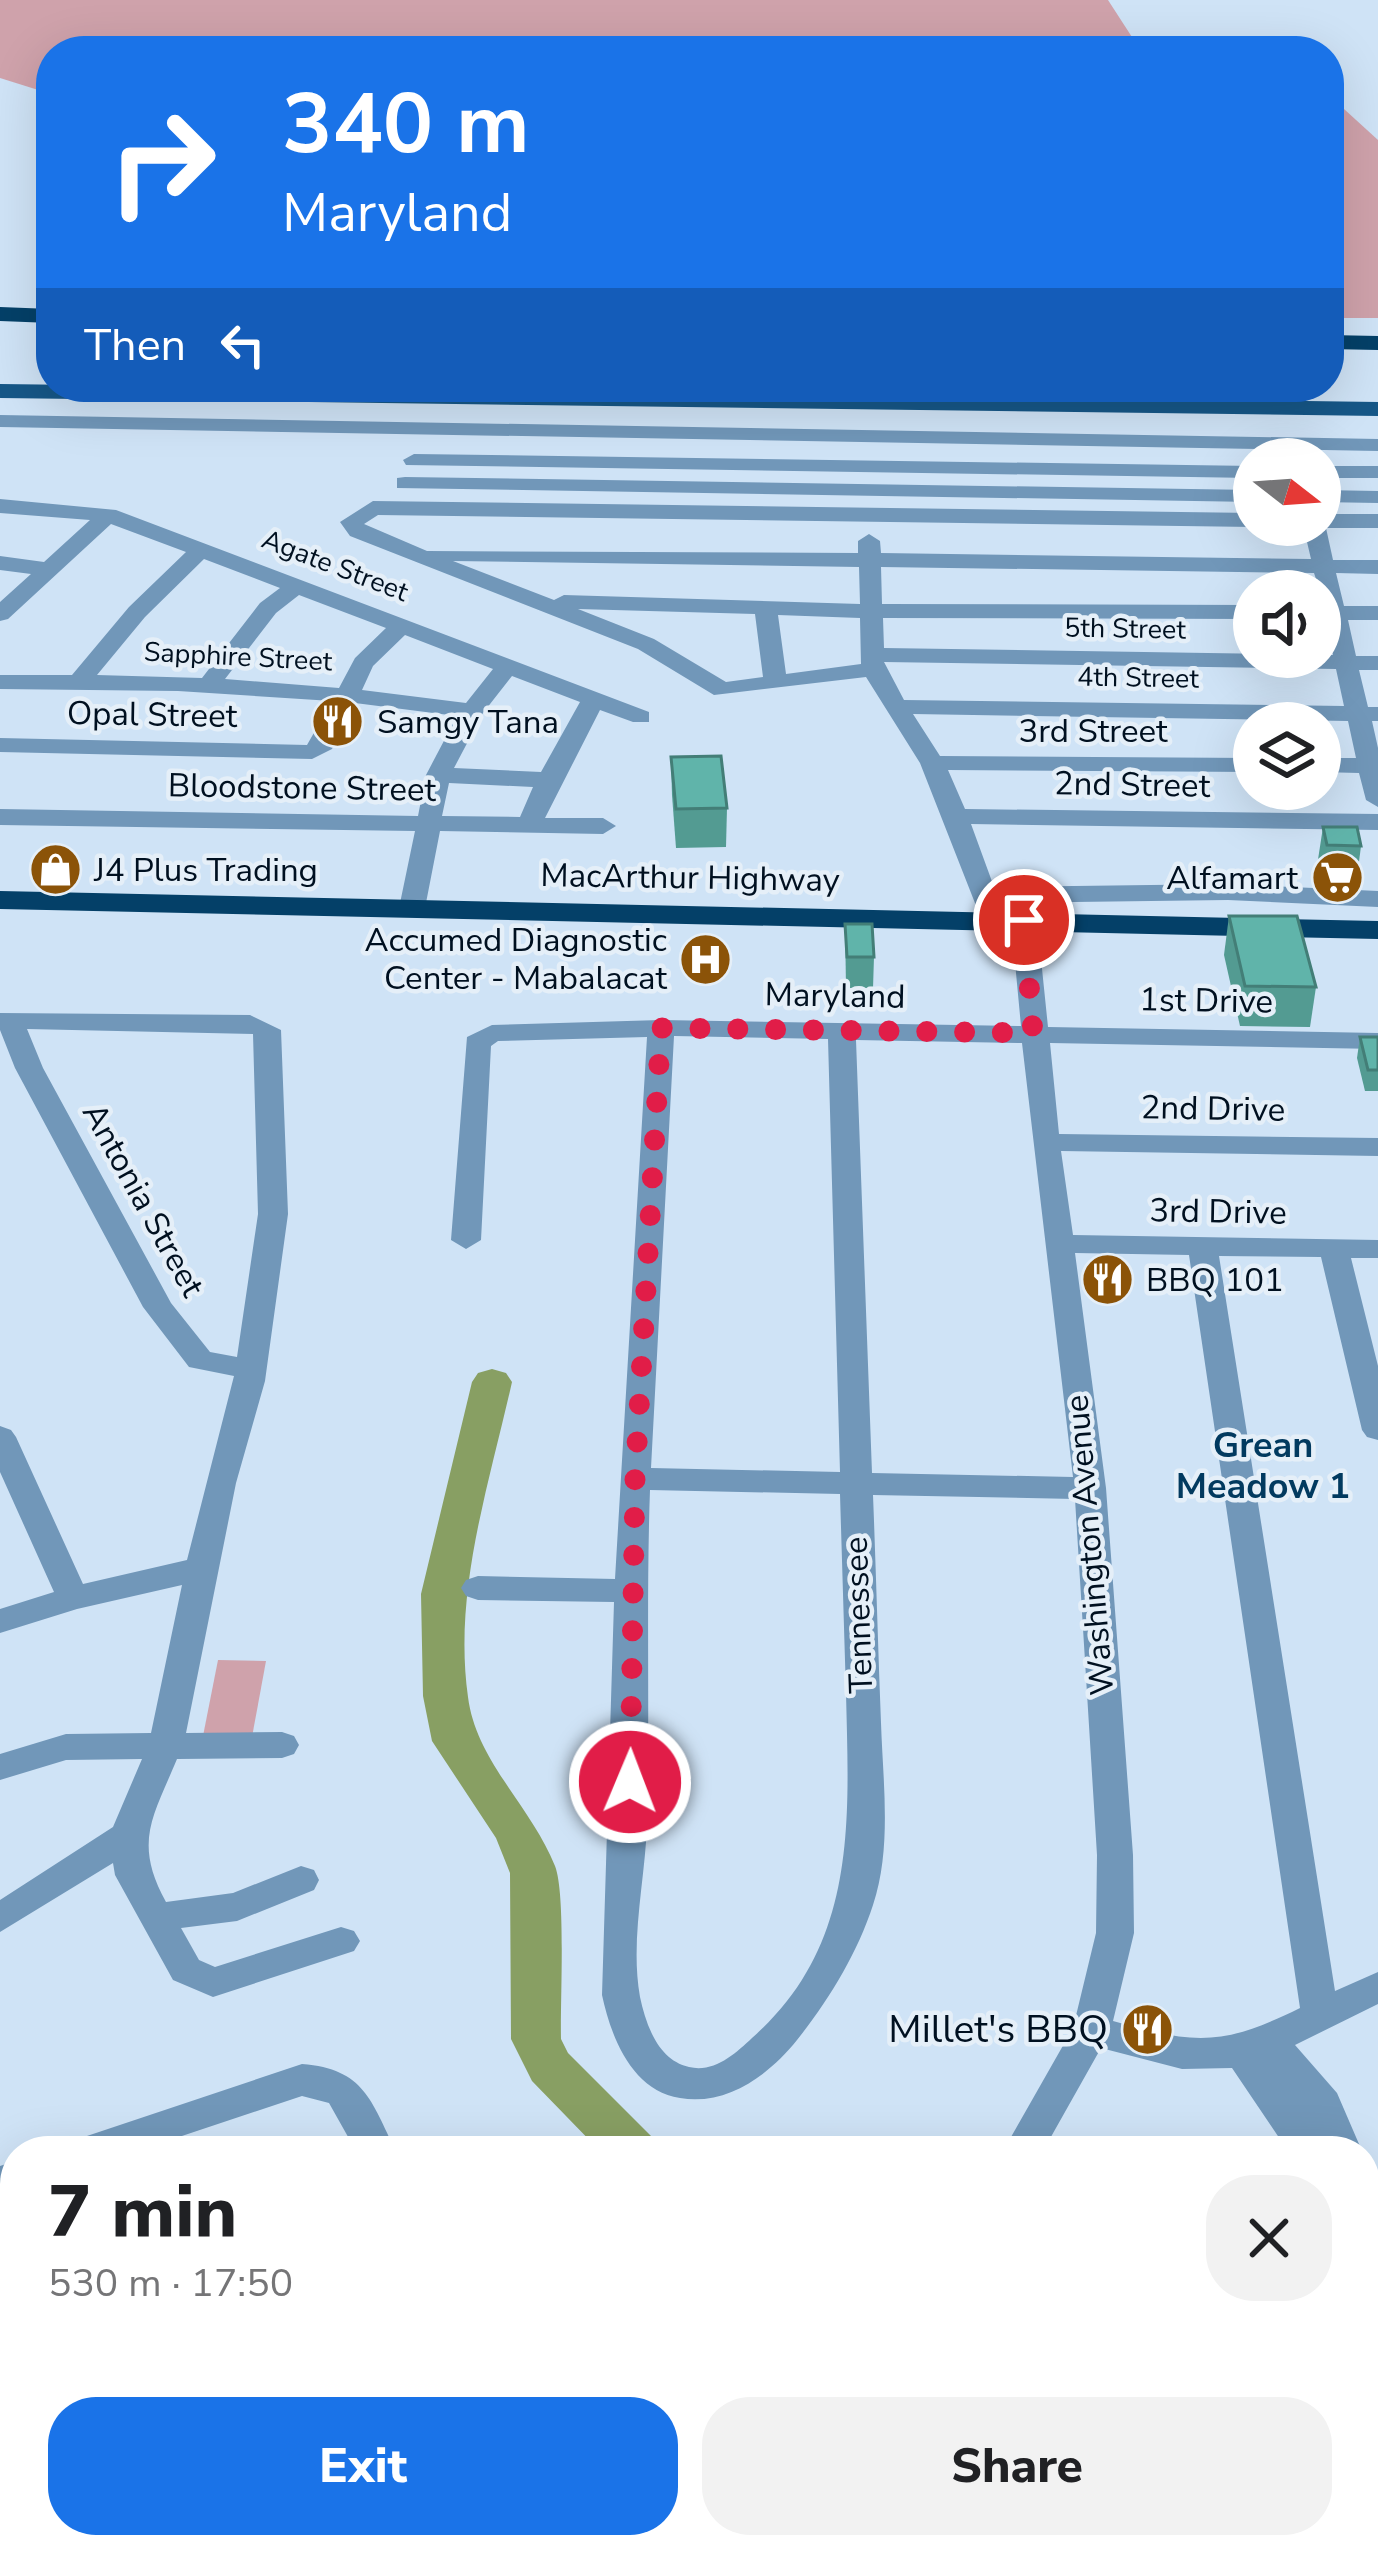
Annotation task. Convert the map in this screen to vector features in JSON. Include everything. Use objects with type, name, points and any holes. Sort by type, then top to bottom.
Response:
[{"type":"highway","points":[[0,314],[36,315]]},
{"type":"highway","points":[[0,323],[36,325]]},
{"type":"highway","points":[[1344,342],[1378,343]]},
{"type":"highway","points":[[1344,352],[1378,353]]},
{"type":"highway","name":"MacArthur Highway","points":[[0,901],[412,908],[1174,909],[1235,926],[1378,930]]},
{"type":"main road","points":[[0,391],[36,391]]},
{"type":"main road","points":[[798,402],[1378,410]]},
{"type":"street","points":[[0,421],[1233,449]]},
{"type":"street","points":[[373,508],[405,483],[424,430]]},
{"type":"street","points":[[1341,448],[1378,446]]},
{"type":"street","points":[[414,460],[1233,472]]},
{"type":"street","points":[[977,467],[980,493]]},
{"type":"street","points":[[1341,472],[1378,472]]},
{"type":"street","points":[[405,483],[1233,496]]},
{"type":"street","points":[[1058,494],[1062,518]]},
{"type":"street","points":[[1341,496],[1378,497]]},
{"type":"street","name":"Agate Street","points":[[0,506],[108,515],[511,664],[640,717]]},
{"type":"street","points":[[373,508],[1233,520]]},
{"type":"street","name":"5th Street","points":[[373,508],[354,518],[352,525],[646,644],[716,689],[776,684],[873,662],[1378,663]]},
{"type":"street","points":[[0,614],[108,515]]},
{"type":"street","points":[[869,517],[873,662]]},
{"type":"street","points":[[1341,522],[1378,521]]},
{"type":"street","points":[[1321,546],[1325,570]]},
{"type":"street","points":[[79,681],[137,613],[203,548]]},
{"type":"street","points":[[419,554],[1378,567]]},
{"type":"street","points":[[0,563],[46,568]]},
{"type":"street","points":[[210,683],[268,608],[298,585]]},
{"type":"street","points":[[542,601],[870,611],[1233,613]]},
{"type":"street","points":[[765,607],[776,684]]},
{"type":"street","points":[[1341,613],[1378,614]]},
{"type":"street","points":[[346,692],[362,663],[403,624]]},
{"type":"street","points":[[1341,646],[1368,714],[1378,800]]},
{"type":"street","name":"Washington Avenue","points":[[873,662],[932,763],[999,911],[1033,1033],[1090,1488],[1115,1933],[1092,2030],[1032,2136]]},
{"type":"street","points":[[412,908],[438,775],[472,711],[511,664]]},
{"type":"street","name":"Sapphire Street","points":[[0,682],[210,683],[346,692],[472,711]]},
{"type":"street","name":"Opal Street","points":[[0,746],[303,752],[320,748],[346,692]]},
{"type":"street","points":[[530,825],[595,697]]},
{"type":"street","name":"4th Street","points":[[897,707],[1368,714]]},
{"type":"street","name":"3rd Street","points":[[932,763],[1233,765]]},
{"type":"street","points":[[1341,765],[1374,766]]},
{"type":"street","points":[[438,775],[550,780]]},
{"type":"street","name":"2nd Street","points":[[956,816],[1378,822]]},
{"type":"street","name":"Bloodstone Street","points":[[0,817],[603,826]]},
{"type":"street","points":[[999,911],[1174,909],[1228,892],[1378,899]]},
{"type":"street","points":[[1228,892],[1235,926]]},
{"type":"street","points":[[5,1021],[250,1023],[269,1034],[273,1214],[251,1369],[220,1483],[166,1743],[127,1836],[134,1875],[186,1970],[213,1982],[341,1941]]},
{"type":"street","name":"Antonia Street","points":[[5,1021],[158,1307],[200,1360],[251,1369]]},
{"type":"street","points":[[478,1588],[633,1591],[661,1028]]},
{"type":"street","name":"Maryland","points":[[466,1240],[476,1053],[482,1037],[506,1032],[661,1028],[1033,1033]]},
{"type":"street","name":"1st Drive","points":[[1033,1033],[1378,1041]]},
{"type":"street","name":"Tennessee","points":[[633,1591],[629,1830],[619,1977],[636,2041],[646,2059],[679,2083],[700,2087],[742,2071],[797,2015],[832,1962],[856,1901],[867,1824],[842,1034]]},
{"type":"street","name":"2nd Drive","points":[[1046,1142],[1378,1147]]},
{"type":"street","name":"3rd Drive","points":[[1058,1244],[1203,1250],[1378,1249]]},
{"type":"street","points":[[1334,1249],[1378,1430]]},
{"type":"street","points":[[1203,1250],[1320,2014]]},
{"type":"street","points":[[0,1436],[73,1598]]},
{"type":"street","points":[[635,1479],[1090,1488]]},
{"type":"street","points":[[0,1621],[73,1598],[205,1568]]},
{"type":"street","points":[[0,1767],[66,1747],[282,1745]]},
{"type":"street","points":[[0,1918],[127,1836]]},
{"type":"street","points":[[158,1917],[237,1906],[301,1880]]},
{"type":"street","points":[[1092,2030],[1162,2049],[1215,2056],[1378,1987]]},
{"type":"street","points":[[1252,2044],[1300,2136]]},
{"type":"street","points":[[1252,2044],[1321,2101],[1340,2136]]},
{"type":"street","points":[[133,2136],[302,2080],[326,2080],[342,2086],[368,2136]]},
{"type":"shaded area","points":[[0,0],[1108,0],[1131,36],[36,36],[36,89],[0,78]]},
{"type":"shaded area","points":[[1344,109],[1378,140],[1378,318],[1344,318]]},
{"type":"shaded area","points":[[218,1660],[266,1661],[252,1737],[203,1736]]},
{"type":"building","points":[[721,756],[727,808],[676,809],[671,757]]},
{"type":"building","points":[[1323,827],[1357,827],[1361,846],[1327,845]]},
{"type":"building","points":[[1229,916],[1297,916],[1316,987],[1245,986]]},
{"type":"building","points":[[845,924],[872,924],[874,957],[847,957]]},
{"type":"building","points":[[1360,1037],[1378,1037],[1378,1070],[1368,1070]]},
{"type":"waterway","points":[[492,1382],[443,1594],[445,1696],[455,1741],[517,1832],[534,1873],[536,2039],[550,2067],[618,2136]]},
{"type":"place","name":"Samgy Tana","points":[[338,722]]},
{"type":"place","name":"J4 Plus Trading","points":[[55,870]]},
{"type":"place","name":"Alfamart","points":[[1337,878]]},
{"type":"place","name":"Accumed Diagnostic Center - Mabalacat","points":[[706,959]]},
{"type":"place","name":"BBQ 101","points":[[1107,1280]]},
{"type":"place","name":"Millet's BBQ","points":[[1147,2029]]},
{"type":"district","name":"Grean Meadow 1","points":[[1263,1466]]},
{"type":"route","points":[[630,1782],[635,1479],[661,1028],[1033,1033],[1024,920]]}]
